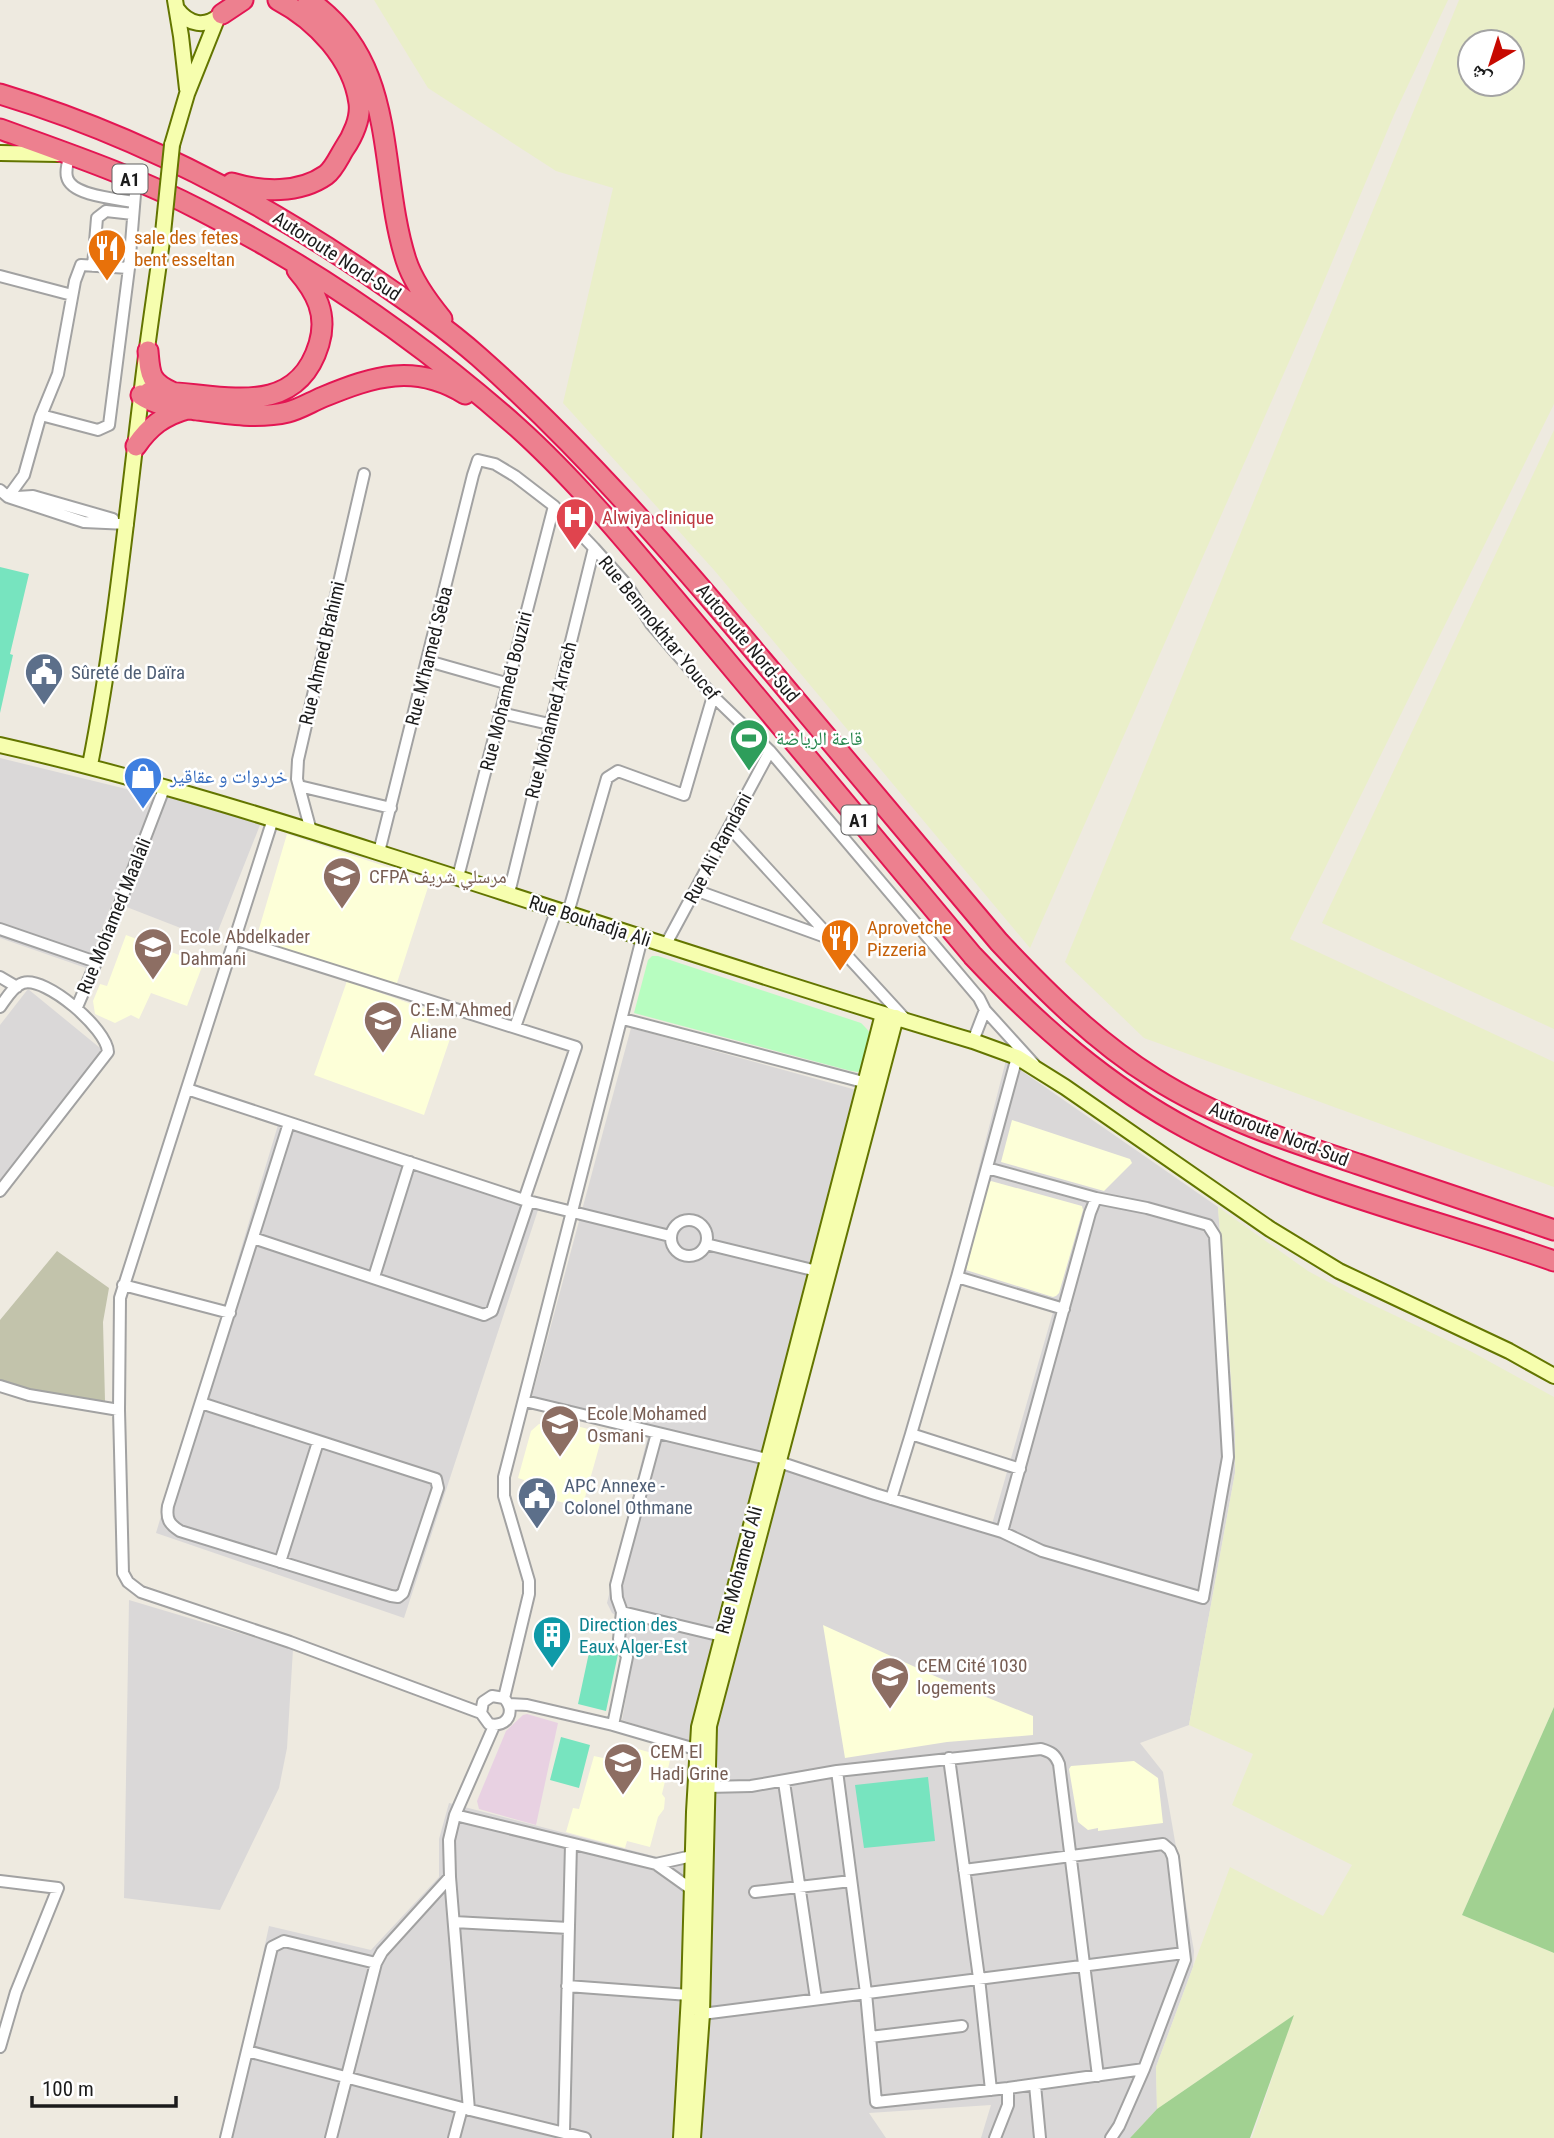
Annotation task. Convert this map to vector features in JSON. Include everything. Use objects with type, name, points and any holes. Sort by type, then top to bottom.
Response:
[{"type":"highway","points":[[222,11],[243,0]]},
{"type":"highway","points":[[141,147],[215,177],[259,190],[297,187],[328,173],[356,127],[359,105],[354,84],[337,53],[313,23],[278,0]]},
{"type":"highway","points":[[308,0],[341,31],[354,48],[371,83],[382,117],[397,230],[406,263],[441,318],[477,355]]},
{"type":"highway","name":"Autoroute Nord-Sud","points":[[0,94],[81,122],[141,147],[254,204],[328,248],[409,303],[477,355],[546,419],[628,503],[999,942],[1078,1021],[1155,1079],[1240,1122],[1554,1230]]},
{"type":"highway","name":"Autoroute Nord-Sud","points":[[0,129],[70,154],[135,192],[197,208],[255,239],[323,280],[427,352],[519,428],[615,529],[973,956],[1016,1002],[1064,1045],[1159,1112],[1214,1141],[1273,1167],[1368,1201],[1554,1261]]},
{"type":"highway","points":[[148,351],[150,374],[154,382],[182,401],[276,394],[292,384],[313,359],[323,327],[323,316],[318,301],[295,267],[255,239]]},
{"type":"highway","points":[[141,395],[150,392],[245,415],[289,412],[362,381],[403,374],[433,378],[452,386],[519,428]]},
{"type":"highway","points":[[136,446],[147,430],[172,413],[182,401]]},
{"type":"main road","points":[[176,5],[188,20],[195,23],[210,22],[222,11]]},
{"type":"main road","points":[[176,5],[187,94]]},
{"type":"main road","points":[[90,765],[128,524],[172,145],[187,94],[222,11]]},
{"type":"main road","points":[[0,153],[70,154]]},
{"type":"main road","name":"Rue Bouhadja Ali","points":[[0,745],[90,765],[273,819],[1017,1057],[1270,1229],[1339,1271],[1554,1376]]},
{"type":"main road","points":[[692,2138],[702,2014],[701,1866],[706,1787],[702,1751],[774,1460],[896,1018]]},
{"type":"main road","name":"Rue Mohamed Ali","points":[[681,2138],[689,1995],[691,1889],[701,1866],[702,1751],[699,1727],[722,1636],[774,1460],[817,1271],[867,1083],[896,1018]]},
{"type":"street","points":[[41,415],[97,430],[109,425],[129,268],[135,192],[87,193],[73,186],[66,174],[70,154]]},
{"type":"street","points":[[93,266],[97,218],[106,211],[133,214]]},
{"type":"street","points":[[4,494],[24,475],[41,415],[58,374],[72,295],[81,265],[129,268]]},
{"type":"street","points":[[0,276],[72,295]]},
{"type":"street","name":"Rue Benmokhtar Youcef","points":[[478,460],[495,464],[515,476],[554,506],[594,548],[627,584],[651,624],[713,696],[770,751],[979,998],[985,1010],[1043,1073]]},
{"type":"street","name":"Rue M'hamed Seba","points":[[379,852],[478,460]]},
{"type":"street","name":"Rue Ahmed Brahimi","points":[[311,831],[299,786],[298,760],[364,474]]},
{"type":"street","points":[[4,494],[33,496],[86,509],[128,524]]},
{"type":"street","name":"Rue Mohamed Bouziri","points":[[458,877],[554,506]]},
{"type":"street","name":"Rue Mohamed Arrach","points":[[509,893],[594,548]]},
{"type":"street","points":[[428,661],[509,684]]},
{"type":"street","points":[[514,1027],[562,911],[607,778],[618,771],[684,795],[713,696]]},
{"type":"street","points":[[501,713],[549,724]]},
{"type":"street","name":"Rue Ali Ramdani","points":[[666,946],[770,751]]},
{"type":"street","name":"Rue Mohamed Maalali","points":[[77,1007],[165,786]]},
{"type":"street","points":[[299,786],[391,808]]},
{"type":"street","points":[[273,819],[123,1285],[118,1316],[123,1573],[128,1582],[141,1592],[290,1642],[481,1713]]},
{"type":"street","points":[[729,827],[833,940],[896,1018]]},
{"type":"street","points":[[695,890],[833,940]]},
{"type":"street","points":[[0,929],[96,962]]},
{"type":"street","points":[[642,938],[503,1486],[529,1581],[529,1594],[506,1701],[510,1709],[508,1719],[494,1726],[485,1721],[481,1713],[483,1702],[492,1696],[506,1701],[613,1725],[702,1751]]},
{"type":"street","points":[[234,939],[576,1047],[492,1311],[488,1314],[253,1238]]},
{"type":"street","points":[[0,977],[17,986]]},
{"type":"street","points":[[0,1007],[17,986],[37,983],[77,1007],[106,1040],[108,1047],[107,1056],[0,1191]]},
{"type":"street","points":[[973,1041],[985,1010]]},
{"type":"street","points":[[623,1020],[867,1083]]},
{"type":"street","points":[[891,1499],[957,1278],[1017,1057]]},
{"type":"street","points":[[187,1089],[527,1200],[670,1236]]},
{"type":"street","points":[[201,1403],[436,1479],[438,1488],[403,1593],[398,1597],[180,1531],[170,1525],[167,1517],[168,1506],[289,1123]]},
{"type":"street","points":[[374,1277],[410,1162]]},
{"type":"street","points":[[525,1401],[774,1460],[1002,1532],[1042,1551],[1203,1598],[1228,1457],[1215,1236],[1208,1225],[987,1168]]},
{"type":"street","points":[[1002,1532],[1096,1198]]},
{"type":"street","points":[[693,1220],[706,1232],[706,1244],[699,1253],[684,1256],[674,1249],[670,1236],[681,1221],[693,1220]]},
{"type":"street","points":[[706,1244],[817,1271]]},
{"type":"street","points":[[957,1278],[1064,1309]]},
{"type":"street","points":[[123,1285],[230,1313]]},
{"type":"street","points":[[0,1386],[29,1395],[119,1409]]},
{"type":"street","points":[[613,1725],[626,1657],[619,1639],[622,1612],[616,1585],[657,1433]]},
{"type":"street","points":[[911,1434],[1020,1469]]},
{"type":"street","points":[[281,1562],[318,1442]]},
{"type":"street","points":[[622,1612],[722,1636]]},
{"type":"street","points":[[454,2138],[466,2109],[449,1840],[455,1815],[494,1726]]},
{"type":"street","points":[[706,1787],[784,1782],[837,1771],[1041,1749],[1056,1756],[1086,1965],[1098,2076]]},
{"type":"street","points":[[949,1758],[979,1978],[990,2090]]},
{"type":"street","points":[[837,1771],[866,1993],[876,2102],[1035,2085],[1144,2069]]},
{"type":"street","points":[[784,1782],[816,2000]]},
{"type":"street","points":[[455,1815],[656,1864],[701,1866],[691,1889],[656,1864]]},
{"type":"street","points":[[564,2132],[571,1844]]},
{"type":"street","points":[[964,1870],[1163,1844],[1167,1846],[1173,1857],[1184,1953],[1182,1967],[1144,2069],[1111,2138]]},
{"type":"street","points":[[331,2138],[376,1963],[382,1952],[450,1877]]},
{"type":"street","points":[[0,1881],[58,1888],[16,1992],[0,2048]]},
{"type":"street","points":[[755,1892],[851,1881]]},
{"type":"street","points":[[454,1922],[569,1928]]},
{"type":"street","points":[[226,2138],[272,1947],[284,1941],[376,1963]]},
{"type":"street","points":[[702,2014],[1184,1953]]},
{"type":"street","points":[[567,1986],[689,1995]]},
{"type":"street","points":[[870,2037],[962,2026]]},
{"type":"street","points":[[247,2051],[585,2138]]},
{"type":"street","points":[[1035,2085],[1040,2138]]},
{"type":"street","points":[[995,2138],[1008,2105],[1008,2088]]},
{"type":"shaded area","points":[[374,0],[1448,0],[1394,115],[1311,312],[1030,948],[714,570],[563,403],[613,188],[556,171],[428,88]]},
{"type":"shaded area","points":[[1459,0],[1554,0],[1554,404],[1290,939],[1554,1062],[1554,1187],[1144,1038],[1065,962]]},
{"type":"shaded area","points":[[1554,430],[1554,1029],[1322,923]]},
{"type":"shaded area","points":[[0,758],[155,796],[86,968],[0,938]]},
{"type":"shaded area","points":[[168,792],[260,825],[214,941],[124,906]]},
{"type":"shaded area","name":"CFPA مرسلي شريف","points":[[287,834],[430,881],[396,986],[256,939]]},
{"type":"shaded area","name":"Ecole Abdelkader Dahmani","points":[[126,935],[203,964],[187,1006],[151,993],[139,1019],[131,1015],[115,1023],[95,1014],[93,1001],[100,984],[107,986]]},
{"type":"shaded area","name":"C.E.M Ahmed Aliane","points":[[347,981],[431,1011],[427,1024],[452,1033],[424,1115],[314,1075]]},
{"type":"shaded area","points":[[28,989],[105,1052],[0,1182],[0,1025]]},
{"type":"shaded area","points":[[631,1028],[871,1094],[772,1462],[992,1524],[1053,1312],[950,1281],[1006,1060],[1218,1207],[1235,1432],[1235,1473],[1189,1725],[1140,1743],[1163,1772],[1194,1951],[1193,1967],[1156,2067],[1157,2109],[1130,2138],[981,2138],[991,2105],[869,2113],[886,2138],[223,2138],[269,1926],[371,1950],[439,1877],[439,1839],[449,1803],[700,1868],[699,1745],[622,1720],[632,1650],[626,1638],[625,1620],[612,1613],[607,1603],[650,1427],[532,1396]]},
{"type":"shaded area","points":[[1012,1120],[1130,1159],[1132,1163],[1104,1191],[1001,1162]]},
{"type":"shaded area","points":[[278,1125],[539,1207],[404,1618],[156,1533]]},
{"type":"shaded area","points":[[991,1181],[1082,1206],[1056,1296],[966,1270],[988,1183]]},
{"type":"shaded area","points":[[1218,1207],[1308,1271],[1472,1352],[1554,1397],[1554,1707],[1462,1915],[1554,1953],[1554,2138],[1252,2138],[1293,2016],[1157,2109],[1156,2067],[1230,1867],[1323,1916],[1352,1865],[1232,1805],[1253,1754],[1189,1725],[1235,1473],[1235,1432]]},
{"type":"shaded area","points":[[57,1251],[109,1288],[103,1322],[105,1401],[26,1390],[0,1380],[0,1320]]},
{"type":"shaded area","name":"Ecole Mohamed Osmani","points":[[558,1421],[603,1433],[582,1508],[522,1491],[524,1480],[518,1478],[531,1431],[539,1424],[557,1427]]},
{"type":"shaded area","points":[[129,1600],[293,1649],[287,1748],[279,1788],[220,1910],[124,1898]]},
{"type":"shaded area","name":"CEM Cité 1030 logements","points":[[823,1625],[937,1677],[1033,1716],[1033,1735],[947,1742],[845,1758]]},
{"type":"shaded area","points":[[527,1714],[558,1723],[536,1825],[479,1809],[477,1801],[506,1731]]},
{"type":"shaded area","name":"CEM El Hadj Grine","points":[[624,1745],[670,1760],[662,1794],[665,1798],[664,1809],[658,1817],[650,1847],[627,1841],[625,1848],[566,1832],[573,1808],[579,1809],[594,1756],[612,1760],[614,1751],[621,1753]]},
{"type":"shaded area","points":[[1134,1761],[1158,1778],[1163,1823],[1088,1830],[1078,1822],[1069,1769],[1071,1766]]},
{"type":"green space","points":[[0,567],[29,574],[10,654],[13,655],[0,713]]},
{"type":"green space","points":[[652,956],[861,1023],[871,1038],[869,1052],[861,1070],[851,1071],[634,1013],[648,960]]},
{"type":"green space","points":[[590,1648],[618,1654],[606,1711],[578,1704]]},
{"type":"green space","points":[[1554,1707],[1554,1953],[1462,1915]]},
{"type":"green space","points":[[561,1737],[590,1745],[579,1788],[550,1780]]},
{"type":"green space","points":[[928,1777],[935,1841],[864,1848],[855,1785]]},
{"type":"green space","points":[[1294,2015],[1250,2138],[1130,2138],[1157,2109]]},
{"type":"place","name":"sale des fetes bent esseltan","points":[[107,282]]},
{"type":"place","name":"Alwiya clinique","points":[[575,551]]},
{"type":"place","name":"Sûreté de Daïra","points":[[44,706]]},
{"type":"place","name":"قاعة الرياضة","points":[[749,772]]},
{"type":"place","name":"خردوات و عقاقير","points":[[143,810]]},
{"type":"place","name":"CFPA مرسلي شريف","points":[[342,910]]},
{"type":"place","name":"Aprovetche Pizzeria","points":[[840,972]]},
{"type":"place","name":"Ecole Abdelkader Dahmani","points":[[153,981]]},
{"type":"place","name":"C.E.M Ahmed Aliane","points":[[383,1054]]},
{"type":"place","name":"Ecole Mohamed Osmani","points":[[560,1458]]},
{"type":"place","name":"APC Annexe - Colonel Othmane","points":[[537,1530]]},
{"type":"place","name":"Direction des Eaux Alger-Est","points":[[552,1669]]},
{"type":"place","name":"CEM Cité 1030 logements","points":[[890,1710]]},
{"type":"place","name":"CEM El Hadj Grine","points":[[623,1796]]}]
